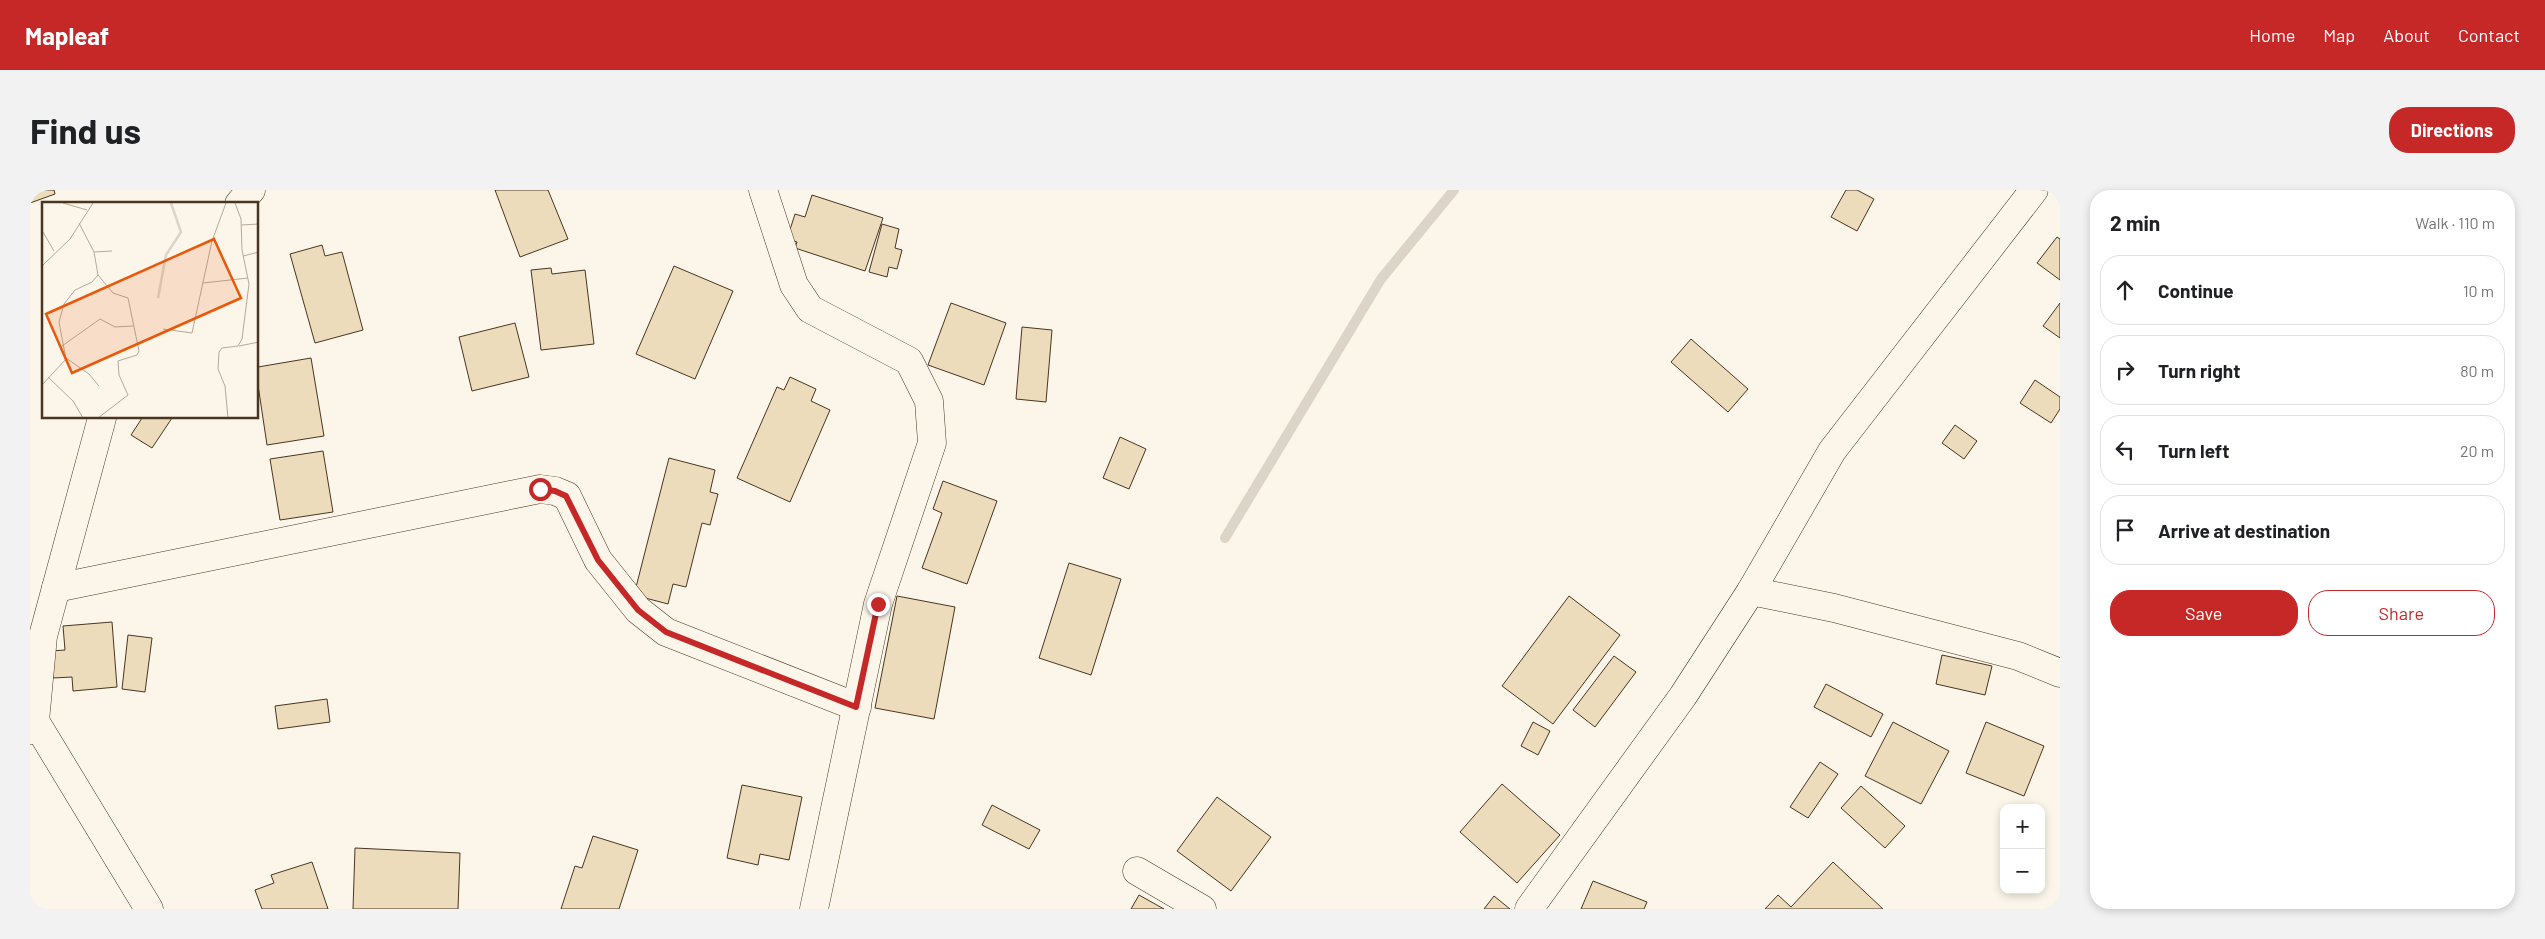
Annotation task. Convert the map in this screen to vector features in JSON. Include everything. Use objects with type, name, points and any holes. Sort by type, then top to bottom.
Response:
[{"type":"street","points":[[241,202],[251,190]]},
{"type":"street","points":[[763,190],[794,285],[810,309],[909,361],[929,401],[932,444],[878,604],[814,909]]},
{"type":"street","points":[[1530,909],[1683,696],[1751,591],[1832,451],[2034,190]]},
{"type":"street","points":[[102,419],[43,636],[32,725],[149,909]]},
{"type":"street","points":[[56,588],[540,489],[555,491],[566,496],[598,560],[638,610],[666,632],[856,707]]},
{"type":"street","points":[[1751,591],[1834,608],[2009,654],[2060,673]]},
{"type":"street","points":[[1137,871],[1202,909]]},
{"type":"building","points":[[30,190],[54,190],[55,194],[30,203]]},
{"type":"building","points":[[495,190],[548,190],[568,239],[520,257]]},
{"type":"building","points":[[1846,190],[1857,190],[1874,199],[1857,231],[1831,217]]},
{"type":"building","points":[[812,195],[883,218],[865,271],[795,248],[797,242],[787,239],[795,214],[805,217]]},
{"type":"building","points":[[882,224],[899,229],[895,248],[902,250],[897,269],[889,267],[887,277],[869,272]]},
{"type":"building","points":[[2057,237],[2060,239],[2060,280],[2037,263]]},
{"type":"building","points":[[322,245],[325,256],[342,252],[363,330],[315,343],[290,254]]},
{"type":"building","points":[[674,266],[733,291],[695,379],[636,354]]},
{"type":"building","points":[[551,268],[552,274],[585,270],[594,344],[541,350],[531,270]]},
{"type":"building","points":[[951,303],[1006,323],[984,385],[928,365]]},
{"type":"building","points":[[2060,303],[2060,338],[2043,326]]},
{"type":"building","points":[[515,323],[529,377],[472,391],[459,337]]},
{"type":"building","points":[[1022,327],[1052,330],[1046,402],[1016,399]]},
{"type":"building","points":[[1691,339],[1748,389],[1728,412],[1671,362]]},
{"type":"building","points":[[311,358],[324,436],[267,445],[259,392],[259,367]]},
{"type":"building","points":[[790,377],[816,389],[811,401],[830,410],[790,502],[737,478],[777,387],[784,390]]},
{"type":"building","points":[[2035,380],[2060,397],[2060,409],[2051,423],[2020,403]]},
{"type":"building","points":[[141,419],[171,419],[152,448],[131,435]]},
{"type":"building","points":[[1955,425],[1977,441],[1964,459],[1942,443]]},
{"type":"building","points":[[1120,437],[1146,449],[1129,489],[1103,478]]},
{"type":"building","points":[[323,451],[333,512],[280,520],[270,459]]},
{"type":"building","points":[[669,458],[715,470],[710,492],[718,494],[710,525],[702,523],[686,587],[673,584],[668,604],[634,595]]},
{"type":"building","points":[[943,481],[997,501],[967,584],[922,568],[942,513],[933,509]]},
{"type":"building","points":[[1069,563],[1121,579],[1091,675],[1039,658]]},
{"type":"building","points":[[897,596],[955,607],[934,719],[875,708]]},
{"type":"building","points":[[1569,596],[1620,635],[1553,724],[1502,686]]},
{"type":"building","points":[[112,622],[117,687],[73,691],[72,677],[53,678],[51,651],[65,650],[63,626]]},
{"type":"building","points":[[128,635],[152,638],[145,692],[122,689]]},
{"type":"building","points":[[1942,655],[1992,666],[1985,695],[1936,684]]},
{"type":"building","points":[[1614,656],[1636,672],[1595,727],[1573,710]]},
{"type":"building","points":[[1826,684],[1883,714],[1871,737],[1814,707]]},
{"type":"building","points":[[327,699],[330,722],[278,729],[275,706]]},
{"type":"building","points":[[1533,722],[1550,731],[1538,755],[1521,746]]},
{"type":"building","points":[[1893,722],[1949,751],[1921,804],[1865,776]]},
{"type":"building","points":[[1986,722],[2044,746],[2024,796],[1966,773]]},
{"type":"building","points":[[1820,762],[1838,774],[1808,818],[1790,807]]},
{"type":"building","points":[[1502,784],[1560,835],[1517,883],[1460,832]]},
{"type":"building","points":[[742,785],[802,797],[789,860],[760,854],[758,865],[727,858]]},
{"type":"building","points":[[1861,786],[1905,826],[1885,848],[1841,808]]},
{"type":"building","points":[[1217,797],[1271,837],[1231,891],[1177,851]]},
{"type":"building","points":[[992,805],[1040,830],[1029,849],[982,825]]},
{"type":"building","points":[[593,836],[638,850],[619,909],[561,909],[575,866],[582,868]]},
{"type":"building","points":[[355,848],[460,853],[458,909],[353,909]]},
{"type":"building","points":[[312,862],[328,909],[262,909],[255,890],[274,883],[271,875]]},
{"type":"building","points":[[1833,862],[1883,909],[1765,909],[1778,895],[1791,907]]},
{"type":"building","points":[[1593,881],[1647,902],[1644,909],[1581,909]]},
{"type":"building","points":[[1139,895],[1164,909],[1131,909]]},
{"type":"building","points":[[1494,896],[1510,909],[1484,909]]},
{"type":"waterway","points":[[1225,538],[1381,279],[1454,190]]},
{"type":"route","points":[[540,489],[555,491],[566,496],[598,560],[638,610],[666,632],[856,707],[878,604]]}]
